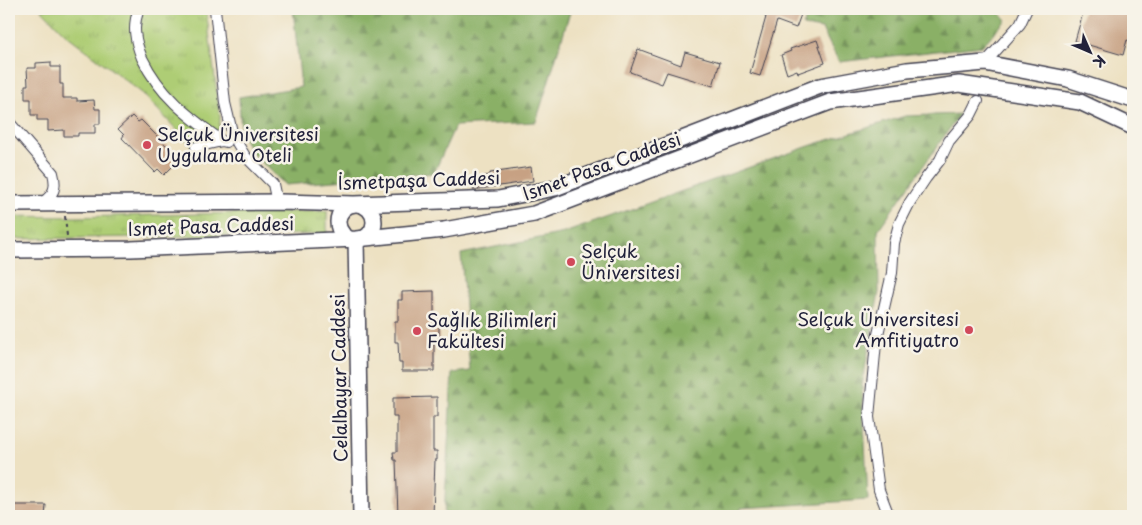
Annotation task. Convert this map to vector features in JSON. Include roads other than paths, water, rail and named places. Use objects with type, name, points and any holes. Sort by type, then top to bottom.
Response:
[{"type":"main road","name":"İsmetpaşa Caddesi","points":[[9,204],[277,202],[354,204],[498,199],[555,188],[820,86],[907,70],[985,63],[1068,79],[1133,100]]},
{"type":"main road","name":"Ismet Pasa Caddesi","points":[[9,250],[69,251],[356,239],[444,230],[534,214],[830,102],[960,84],[1080,102],[1133,127]]},
{"type":"main road","points":[[354,204],[365,206],[373,215],[374,220],[371,231],[362,238],[356,239],[346,236],[339,226],[339,220],[344,209],[354,204]]},
{"type":"main road","name":"Celalbayar Caddesi","points":[[356,239],[361,516]]},
{"type":"street","points":[[139,9],[135,19],[135,35],[150,75],[174,104],[222,142]]},
{"type":"street","points":[[215,9],[226,112],[232,136],[245,156],[273,184],[277,202]]},
{"type":"street","points":[[985,63],[1020,24],[1027,9]]},
{"type":"street","points":[[889,516],[879,490],[868,417],[876,343],[892,273],[894,242],[899,224],[910,202],[940,160],[949,141],[971,115],[978,101]]},
{"type":"street","points":[[9,122],[53,173],[56,184],[52,196],[42,204]]},
{"type":"street","points":[[196,147],[222,142],[239,146]]},
{"type":"place","name":"Selçuk Üniversitesi Uygulama Oteli","points":[[147,145]]},
{"type":"place","name":"Selçuk Üniversitesi","points":[[571,262]]},
{"type":"place","name":"Selçuk Üniversitesi Amfitiyatro","points":[[969,330]]},
{"type":"place","name":"Sağlık Bilimleri Fakültesi","points":[[417,331]]}]
